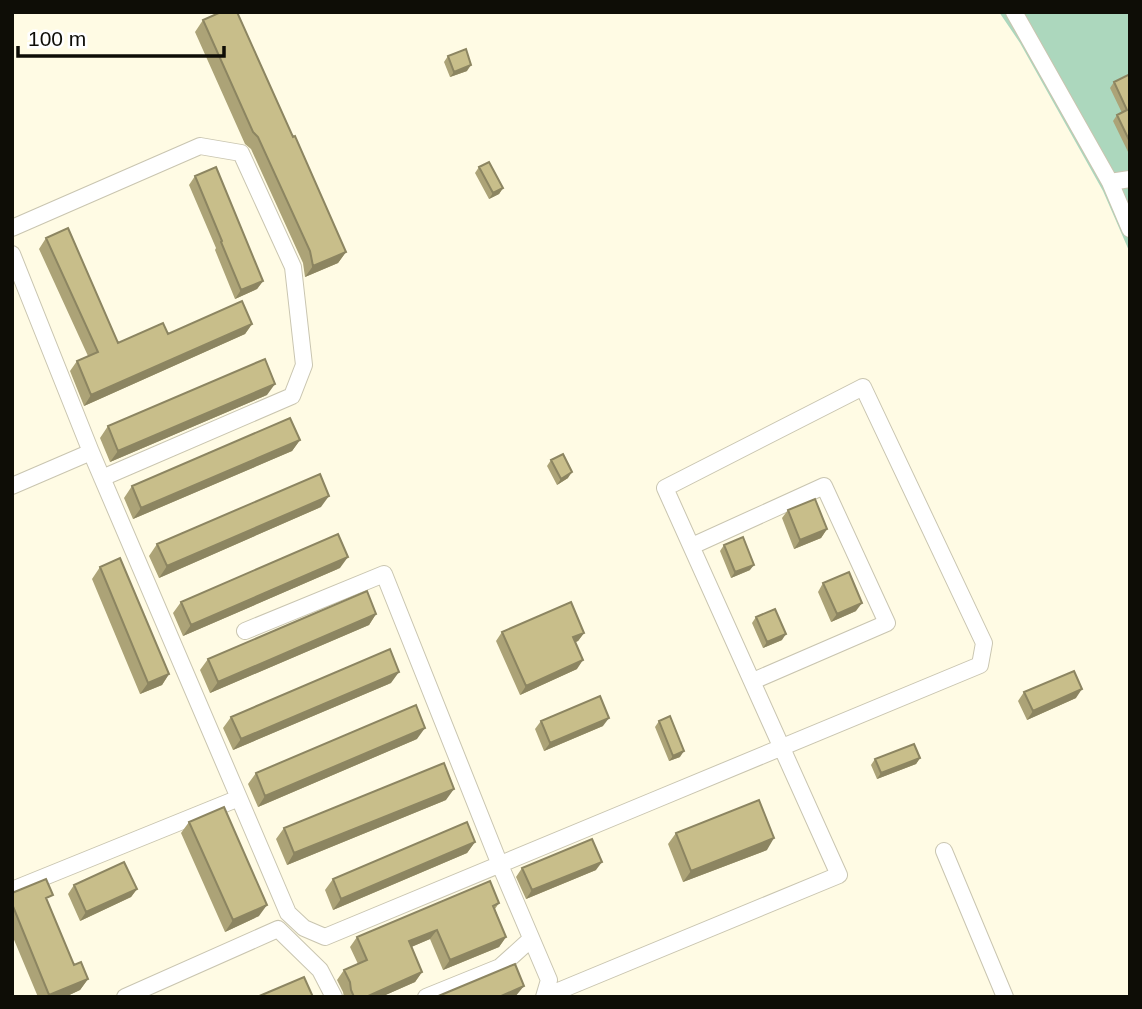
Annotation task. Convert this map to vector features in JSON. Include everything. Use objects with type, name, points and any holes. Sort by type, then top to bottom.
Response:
[{"type":"street","points":[[1014,12],[1110,182],[1130,229]]},
{"type":"street","points":[[12,228],[200,146],[241,153],[293,267],[304,365],[292,396],[102,478]]},
{"type":"street","points":[[1110,182],[1130,179]]},
{"type":"street","points":[[12,254],[91,452],[288,913],[304,928],[325,937],[783,747],[980,666],[985,643],[863,387],[665,488],[783,747],[839,875],[544,997]]},
{"type":"street","points":[[12,485],[91,452]]},
{"type":"street","points":[[692,546],[824,486],[887,623],[753,681]]},
{"type":"street","points":[[246,631],[384,574],[549,980],[544,997]]},
{"type":"street","points":[[12,890],[239,797]]},
{"type":"street","points":[[944,851],[1004,997]]},
{"type":"street","points":[[125,997],[278,929],[320,970],[334,997]]},
{"type":"street","points":[[426,997],[500,967],[531,939]]},
{"type":"green space","points":[[999,12],[1130,12],[1130,253],[1103,191],[1020,43]]},
{"type":"building","points":[[221,12],[237,12],[346,252],[313,266],[310,251],[203,20]]},
{"type":"building","points":[[466,49],[471,65],[454,72],[448,56]]},
{"type":"building","points":[[1130,74],[1130,142],[1117,115],[1127,110],[1114,82]]},
{"type":"building","points":[[489,162],[503,188],[493,193],[479,167]]},
{"type":"building","points":[[216,167],[263,281],[241,290],[195,176]]},
{"type":"building","points":[[68,228],[118,343],[163,323],[168,334],[242,301],[252,324],[91,395],[77,361],[98,352],[46,238]]},
{"type":"building","points":[[265,359],[275,384],[118,451],[108,426]]},
{"type":"building","points":[[290,418],[300,440],[141,508],[132,486]]},
{"type":"building","points":[[563,454],[572,472],[561,479],[551,460]]},
{"type":"building","points":[[320,474],[329,496],[167,566],[157,544]]},
{"type":"building","points":[[815,499],[827,529],[800,540],[788,510]]},
{"type":"building","points":[[338,534],[348,557],[191,625],[181,602]]},
{"type":"building","points":[[743,537],[754,565],[735,572],[724,545]]},
{"type":"building","points":[[120,558],[169,674],[148,683],[100,567]]},
{"type":"building","points":[[849,572],[862,603],[837,614],[823,583]]},
{"type":"building","points":[[367,591],[376,614],[218,682],[208,659]]},
{"type":"building","points":[[571,602],[584,633],[573,637],[583,660],[526,686],[502,632]]},
{"type":"building","points":[[775,609],[786,634],[767,642],[756,617]]},
{"type":"building","points":[[390,649],[399,672],[241,739],[231,717]]},
{"type":"building","points":[[1074,671],[1082,689],[1033,711],[1024,692]]},
{"type":"building","points":[[600,696],[609,718],[550,743],[541,721]]},
{"type":"building","points":[[416,705],[425,728],[265,796],[256,773]]},
{"type":"building","points":[[670,716],[684,751],[673,756],[659,721]]},
{"type":"building","points":[[914,744],[920,758],[881,773],[875,759]]},
{"type":"building","points":[[444,763],[454,789],[294,853],[284,828]]},
{"type":"building","points":[[759,800],[774,838],[691,871],[676,833]]},
{"type":"building","points":[[224,807],[267,905],[233,920],[189,822]]},
{"type":"building","points":[[467,822],[475,842],[341,899],[333,879]]},
{"type":"building","points":[[592,839],[602,862],[532,890],[522,868]]},
{"type":"building","points":[[124,862],[137,889],[86,912],[74,885]]},
{"type":"building","points":[[46,879],[53,895],[46,898],[74,965],[81,962],[88,979],[49,995],[12,904],[12,893]]},
{"type":"building","points":[[490,881],[499,903],[493,906],[506,937],[450,960],[437,930],[409,941],[422,972],[366,997],[354,997],[344,970],[367,960],[357,937]]},
{"type":"building","points":[[515,964],[524,986],[499,997],[436,997]]},
{"type":"building","points":[[304,977],[313,997],[257,997]]}]
